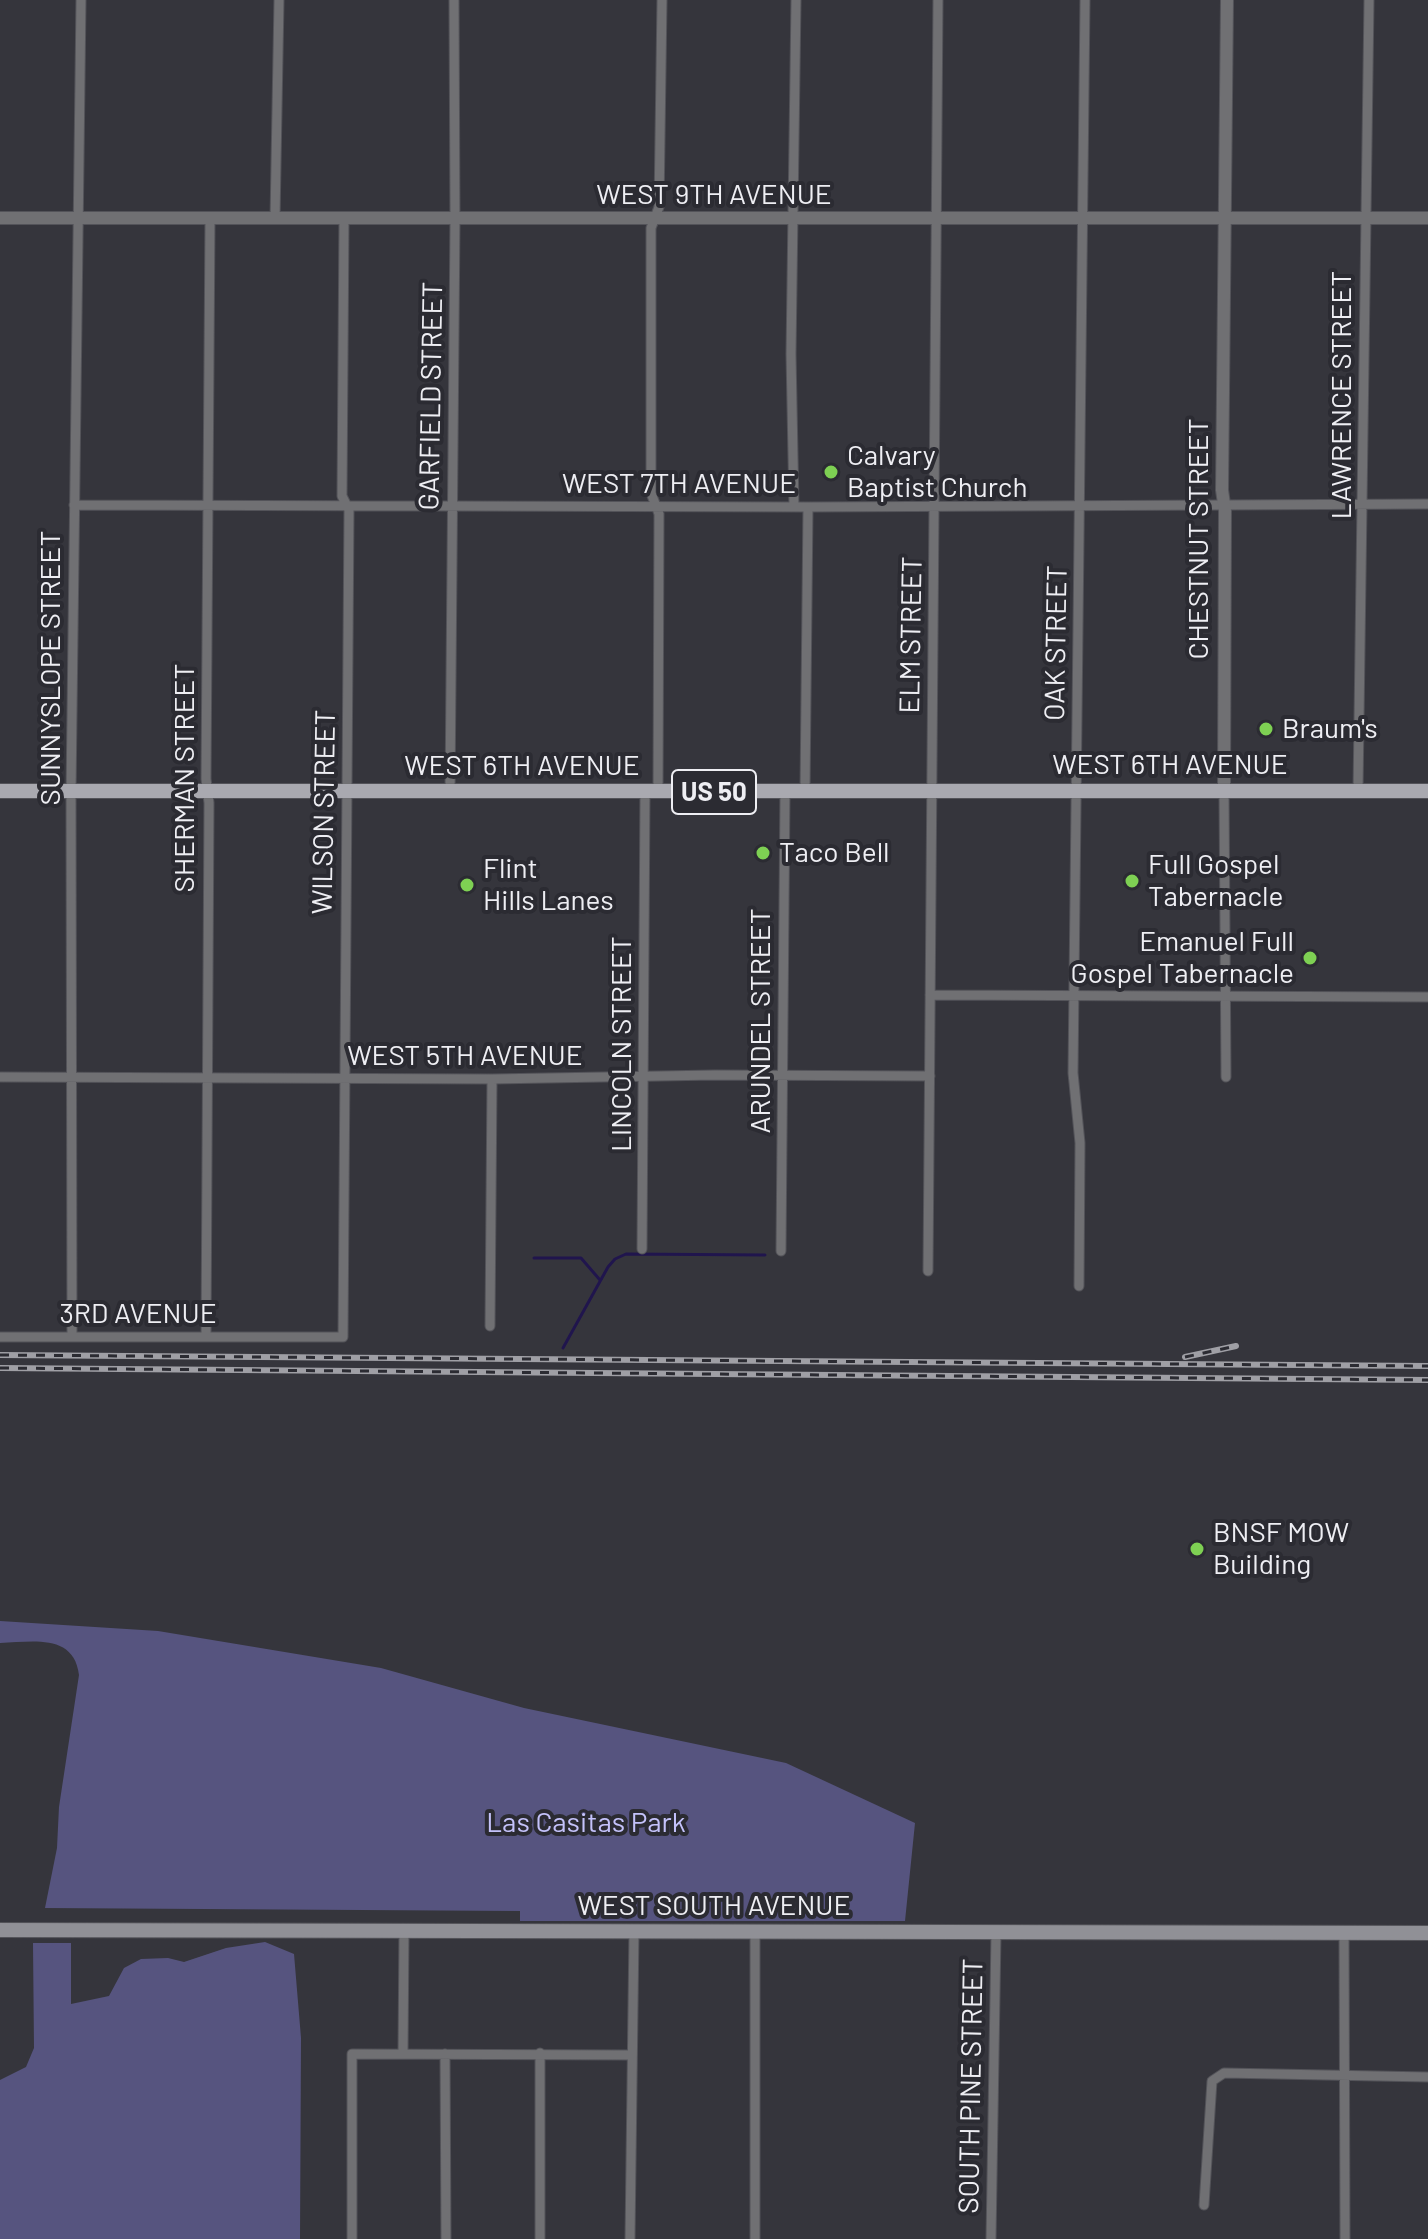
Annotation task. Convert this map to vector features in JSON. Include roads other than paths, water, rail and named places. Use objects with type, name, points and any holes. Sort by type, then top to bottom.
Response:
[{"type":"main road","name":"WEST 6TH AVENUE","points":[[0,791],[1428,791]]},
{"type":"main road","name":"WEST SOUTH AVENUE","points":[[0,1930],[1428,1933]]},
{"type":"street","name":"SUNNYSLOPE STREET","points":[[72,1336],[71,792],[81,0]]},
{"type":"street","points":[[275,219],[279,0]]},
{"type":"street","name":"GARFIELD STREET","points":[[450,793],[454,0]]},
{"type":"street","name":"LINCOLN STREET","points":[[642,1249],[659,539],[656,506],[651,493],[651,228],[659,207],[662,0]]},
{"type":"street","points":[[794,507],[791,354],[796,0]]},
{"type":"street","name":"ELM STREET","points":[[928,1271],[938,0]]},
{"type":"street","name":"OAK STREET","points":[[1079,1286],[1080,1143],[1073,1073],[1073,995],[1085,0]]},
{"type":"street","name":"CHESTNUT STREET","points":[[1226,1077],[1222,490],[1227,0]]},
{"type":"street","name":"LAWRENCE STREET","points":[[1358,791],[1369,0]]},
{"type":"street","name":"WEST 9TH AVENUE","points":[[0,218],[1428,218]]},
{"type":"street","name":"SHERMAN STREET","points":[[206,1336],[210,219]]},
{"type":"street","name":"WILSON STREET","points":[[274,1337],[343,1337],[347,792],[347,505],[342,496],[344,219]]},
{"type":"street","name":"WEST 7TH AVENUE","points":[[74,505],[808,507],[1428,504]]},
{"type":"street","points":[[805,791],[808,507]]},
{"type":"street","name":"ARUNDEL STREET","points":[[781,1251],[785,792]]},
{"type":"street","points":[[930,995],[1428,997]]},
{"type":"street","name":"WEST 5TH AVENUE","points":[[0,1077],[492,1079],[930,1076]]},
{"type":"street","points":[[490,1326],[492,1079]]},
{"type":"street","name":"3RD AVENUE","points":[[1,1337],[274,1337]]},
{"type":"street","points":[[403,2054],[404,1930]]},
{"type":"street","points":[[630,2239],[634,1931]]},
{"type":"street","points":[[755,1932],[755,2239]]},
{"type":"street","name":"SOUTH PINE STREET","points":[[991,2239],[996,1933]]},
{"type":"street","points":[[1344,1933],[1347,2077],[1345,2239]]},
{"type":"street","points":[[540,2053],[540,2239]]},
{"type":"street","points":[[352,2239],[352,2054],[632,2055]]},
{"type":"street","points":[[445,2054],[446,2239]]},
{"type":"street","points":[[1204,2205],[1212,2081],[1224,2073],[1428,2077]]},
{"type":"waterway","points":[[563,1348],[615,1259],[626,1254],[765,1255]]},
{"type":"waterway","points":[[534,1258],[581,1258],[600,1280]]},
{"type":"railway","points":[[1185,1357],[1236,1346]]},
{"type":"railway","points":[[0,1355],[1428,1366]]},
{"type":"railway","points":[[0,1368],[1428,1380]]},
{"type":"place","name":"Calvary Baptist Church","points":[[831,472]]},
{"type":"place","name":"Braum's","points":[[1266,729]]},
{"type":"place","name":"Taco Bell","points":[[763,853]]},
{"type":"place","name":"Full Gospel Tabernacle","points":[[1132,881]]},
{"type":"place","name":"Flint Hills Lanes","points":[[467,885]]},
{"type":"place","name":"Emanuel Full Gospel Tabernacle","points":[[1310,958]]},
{"type":"place","name":"BNSF MOW Building","points":[[1197,1549]]},
{"type":"park label","name":"Las Casitas Park","points":[[586,1823]]}]
